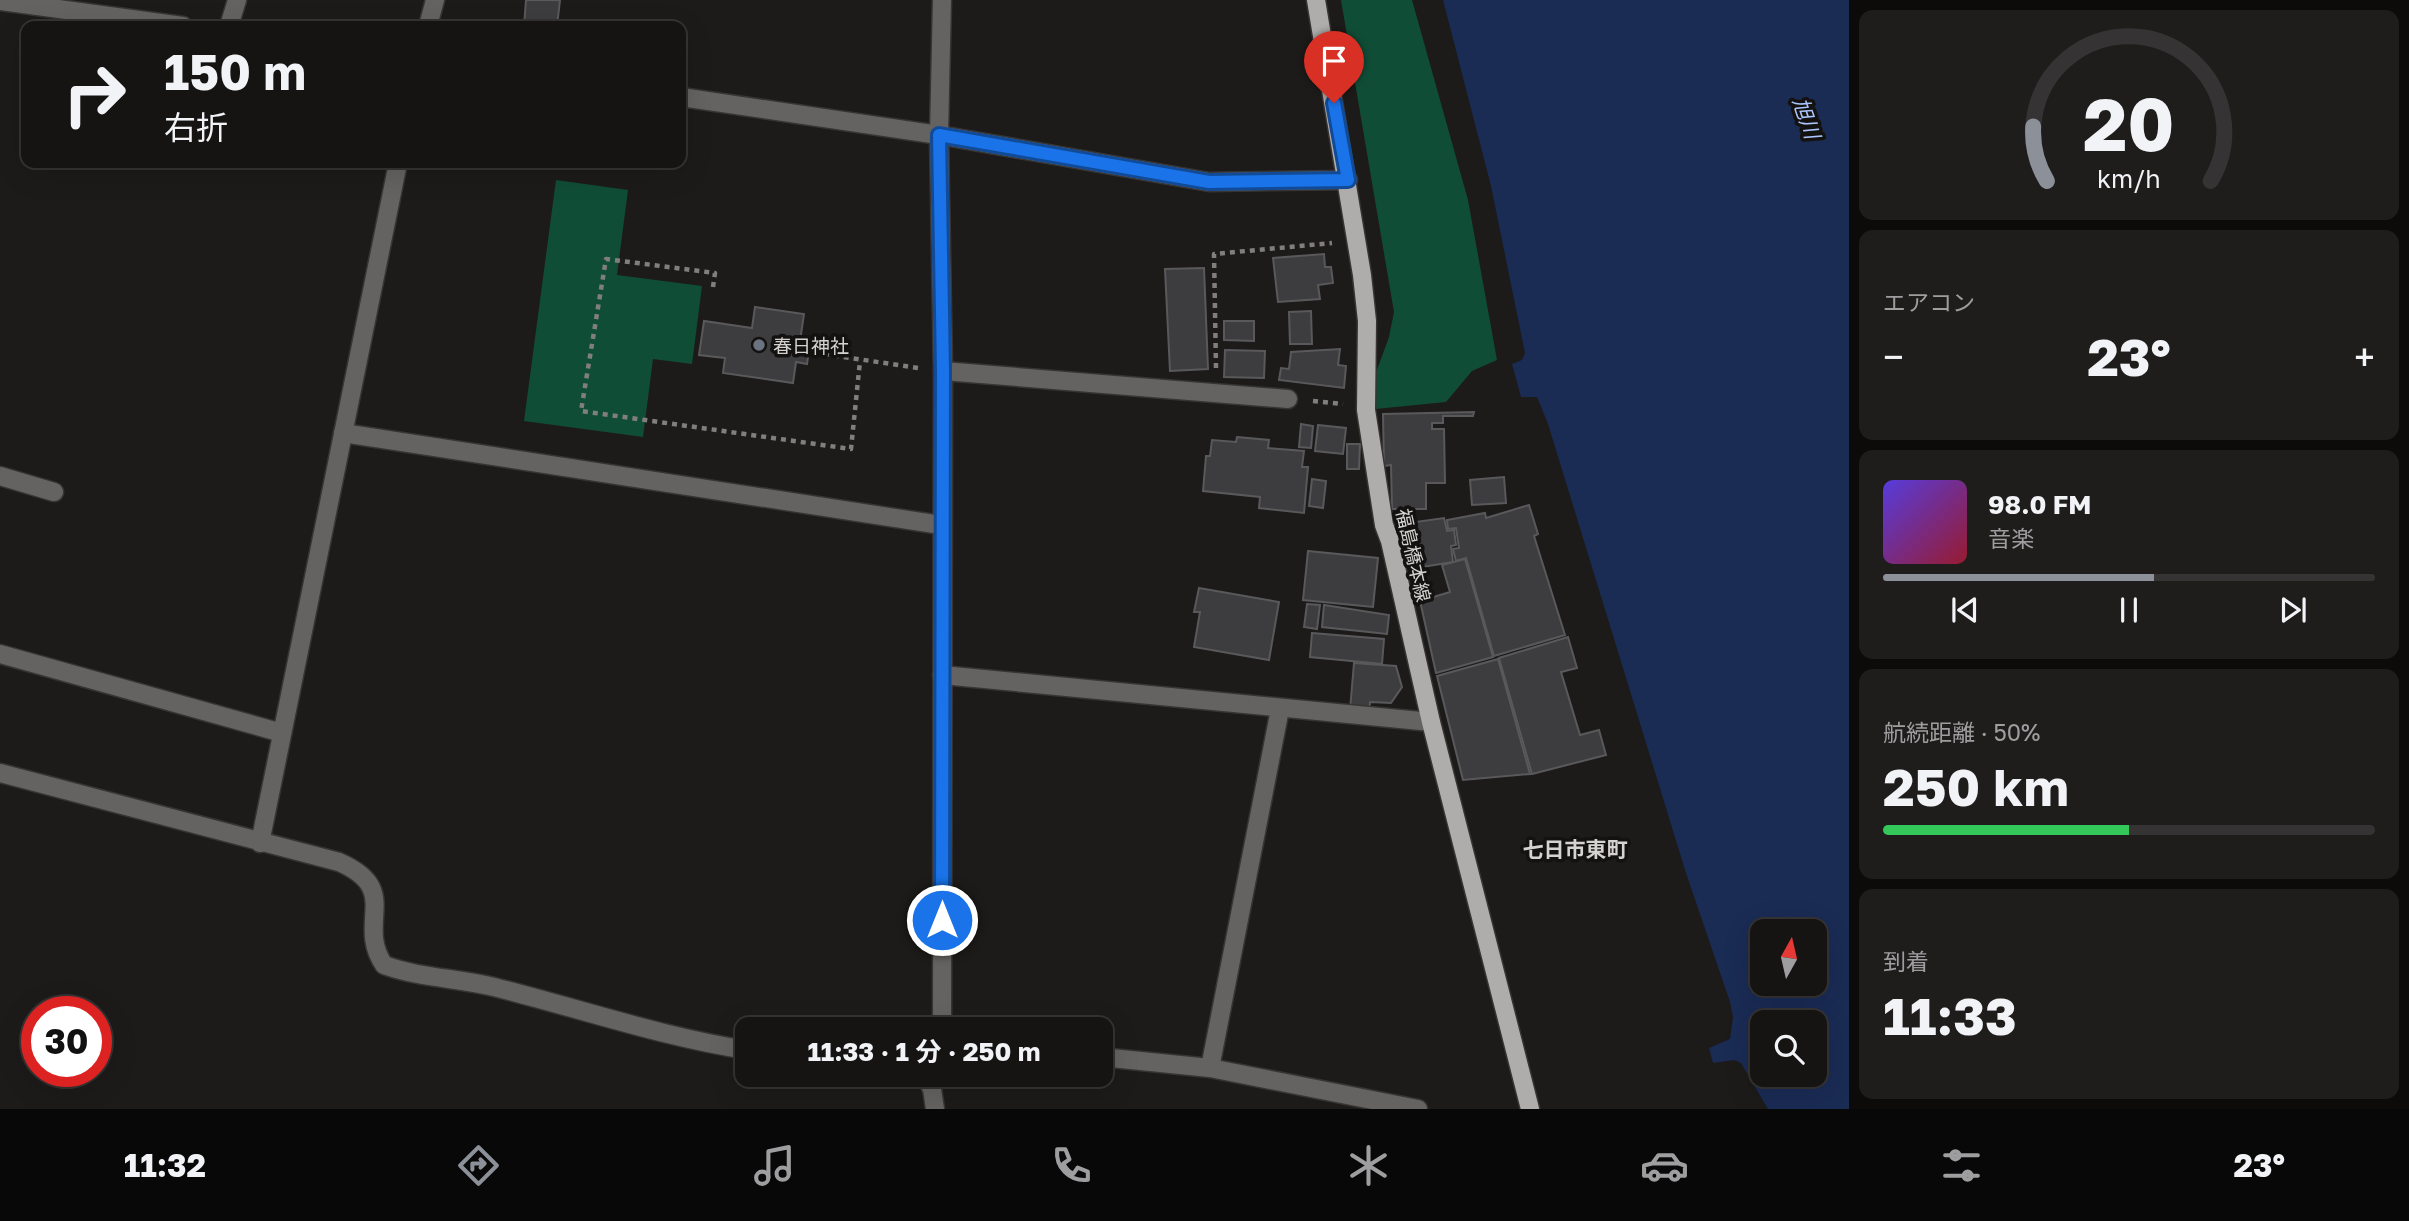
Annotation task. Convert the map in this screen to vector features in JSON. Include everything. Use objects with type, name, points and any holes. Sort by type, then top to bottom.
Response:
[{"type":"main road","name":"福島橋本線","points":[[1316,0],[1357,241],[1367,321],[1366,407],[1384,525],[1390,541],[1431,722],[1530,1109]]},
{"type":"street","points":[[231,21],[237,0]]},
{"type":"street","points":[[429,21],[435,0]]},
{"type":"street","points":[[942,0],[939,135],[943,371],[942,1017]]},
{"type":"street","points":[[0,1],[146,21]]},
{"type":"street","points":[[686,98],[939,135],[1209,182],[1348,180]]},
{"type":"street","points":[[260,844],[397,168]]},
{"type":"street","points":[[943,371],[1288,399]]},
{"type":"street","points":[[344,433],[941,525]]},
{"type":"street","points":[[0,476],[54,492]]},
{"type":"street","points":[[0,654],[282,733]]},
{"type":"street","points":[[942,675],[1431,722]]},
{"type":"street","points":[[1210,1068],[1280,709]]},
{"type":"street","points":[[0,773],[260,844],[339,862],[362,872],[372,888],[373,940],[384,965],[407,973],[490,986],[709,1044],[735,1048]]},
{"type":"street","points":[[1113,1058],[1210,1068],[1418,1109]]},
{"type":"street","points":[[931,1087],[935,1109]]},
{"type":"path","points":[[1217,393],[1214,254],[1357,241]]},
{"type":"path","points":[[713,287],[715,273],[606,259],[581,411],[851,449],[860,361]]},
{"type":"path","points":[[824,354],[943,371]]},
{"type":"path","points":[[1288,399],[1366,407]]},
{"type":"green space","points":[[1341,0],[1412,0],[1468,200],[1497,360],[1472,371],[1446,402],[1375,409],[1374,378],[1389,337],[1394,312]]},
{"type":"green space","points":[[556,180],[628,190],[617,275],[702,286],[692,364],[653,359],[643,437],[524,421]]},
{"type":"water","name":"旭川","points":[[1443,0],[1849,0],[1849,1109],[1768,1109],[1755,1087],[1827,1087],[1827,1010],[1750,1010],[1750,1078],[1741,1063],[1734,1060],[1713,1063],[1709,1048],[1730,1039],[1733,1017],[1730,1002],[1686,873],[1548,424],[1537,397],[1521,397],[1512,364],[1522,360],[1525,353],[1491,186]]},
{"type":"building","points":[[526,0],[560,0],[558,21],[524,21]]},
{"type":"building","points":[[1324,254],[1325,267],[1331,267],[1333,283],[1318,285],[1320,299],[1278,302],[1273,258]]},
{"type":"building","points":[[1204,268],[1208,369],[1170,371],[1165,269]]},
{"type":"building","points":[[755,307],[804,314],[800,341],[810,343],[807,364],[796,362],[793,383],[723,373],[725,358],[699,355],[704,321],[752,328]]},
{"type":"building","points":[[1311,311],[1312,344],[1290,344],[1289,312]]},
{"type":"building","points":[[1224,321],[1254,321],[1254,341],[1224,340]]},
{"type":"building","points":[[1340,349],[1338,365],[1346,366],[1344,388],[1279,380],[1281,368],[1289,369],[1291,352]]},
{"type":"building","points":[[1225,350],[1265,351],[1264,378],[1224,377]]},
{"type":"building","points":[[1474,412],[1473,416],[1443,416],[1443,423],[1432,423],[1432,429],[1444,429],[1445,483],[1426,483],[1426,509],[1392,509],[1391,465],[1384,466],[1383,414]]},
{"type":"building","points":[[1301,424],[1313,426],[1311,448],[1299,447]]},
{"type":"building","points":[[1318,425],[1346,428],[1343,454],[1315,451]]},
{"type":"building","points":[[1237,437],[1269,440],[1268,448],[1304,451],[1302,467],[1308,467],[1304,513],[1259,508],[1260,497],[1203,491],[1206,456],[1210,456],[1212,440],[1236,442]]},
{"type":"building","points":[[1347,444],[1360,444],[1359,469],[1347,469]]},
{"type":"building","points":[[1504,477],[1506,503],[1472,505],[1470,480]]},
{"type":"building","points":[[1312,479],[1326,481],[1323,508],[1309,506]]},
{"type":"building","points":[[1529,505],[1538,534],[1534,536],[1565,635],[1494,656],[1466,558],[1456,561],[1453,549],[1459,548],[1456,528],[1448,529],[1447,520],[1485,513],[1486,518]]},
{"type":"building","points":[[1444,518],[1447,531],[1454,530],[1456,545],[1451,546],[1453,562],[1416,568],[1408,523]]},
{"type":"building","points":[[1308,551],[1378,558],[1373,607],[1303,600]]},
{"type":"building","points":[[1465,559],[1493,657],[1436,673],[1420,601],[1450,592],[1442,565]]},
{"type":"building","points":[[1199,588],[1279,602],[1269,660],[1194,647],[1200,612],[1194,612]]},
{"type":"building","points":[[1307,604],[1320,605],[1317,629],[1304,627]]},
{"type":"building","points":[[1324,605],[1389,615],[1387,634],[1322,627]]},
{"type":"building","points":[[1312,633],[1384,639],[1382,664],[1310,657]]},
{"type":"building","points":[[1568,637],[1577,668],[1561,672],[1580,735],[1599,730],[1606,755],[1532,774],[1499,658]]},
{"type":"building","points":[[1498,659],[1530,774],[1463,780],[1437,676]]},
{"type":"building","points":[[1354,663],[1396,666],[1402,687],[1391,703],[1370,702],[1369,712],[1350,710]]},
{"type":"place","name":"春日神社","points":[[759,345]]},
{"type":"district","name":"七日市東町","points":[[1575,849]]},
{"type":"route","points":[[942,920],[943,371],[939,135],[1209,182],[1348,180],[1334,103]]}]
